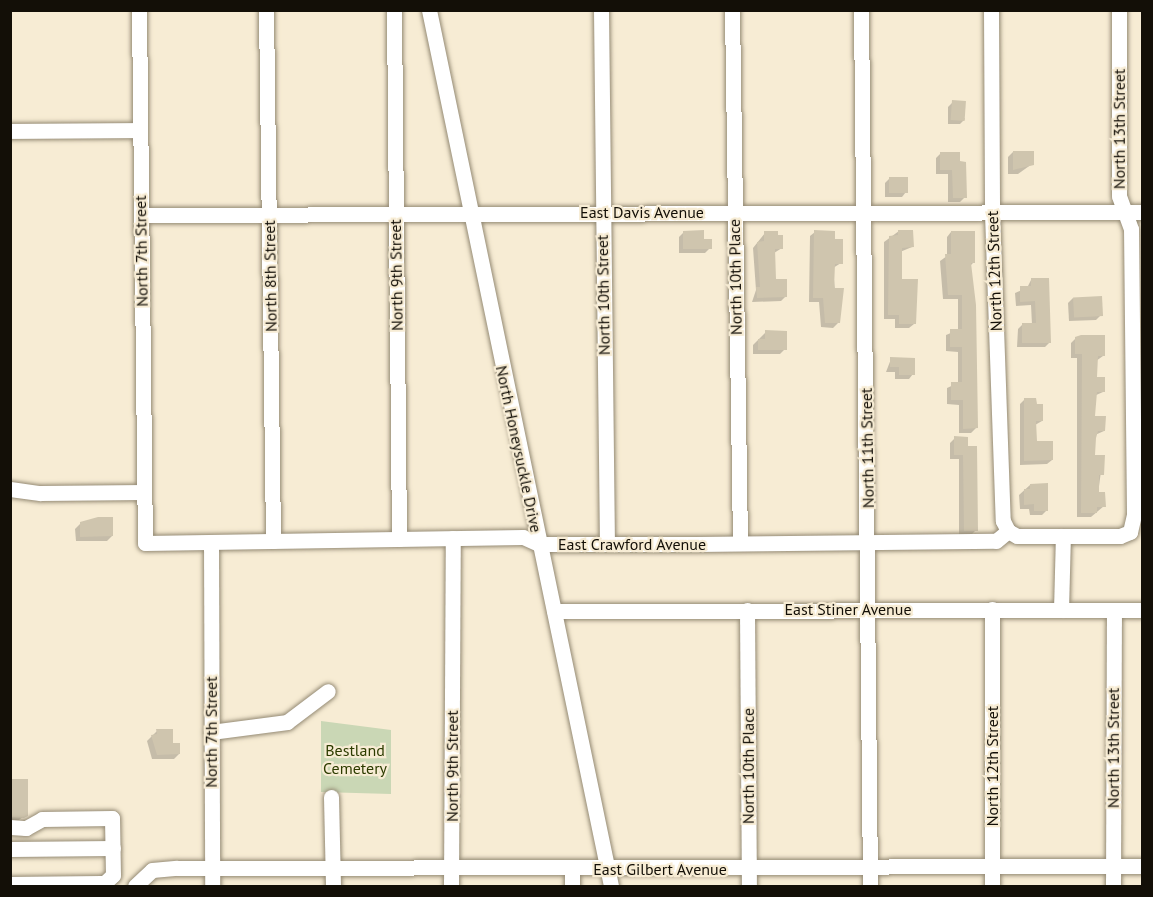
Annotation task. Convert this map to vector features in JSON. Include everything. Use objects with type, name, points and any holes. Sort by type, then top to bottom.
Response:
[{"type":"street","name":"North 7th Street","points":[[139,10],[144,492]]},
{"type":"street","name":"North 8th Street","points":[[266,10],[273,541]]},
{"type":"street","name":"North 9th Street","points":[[394,10],[399,539]]},
{"type":"street","name":"North Honeysuckle Drive","points":[[429,10],[611,886]]},
{"type":"street","name":"North 10th Street","points":[[601,10],[601,211],[607,543]]},
{"type":"street","name":"North 10th Place","points":[[732,10],[740,543]]},
{"type":"street","name":"North 11th Street","points":[[861,10],[870,609],[870,886]]},
{"type":"street","name":"North 12th Street","points":[[991,10],[992,213],[1003,521],[1008,531]]},
{"type":"street","name":"North 13th Street","points":[[1063,536],[1120,536],[1130,532],[1134,513],[1131,229],[1119,196],[1119,10]]},
{"type":"street","points":[[10,131],[140,130]]},
{"type":"street","name":"East Davis Avenue","points":[[141,215],[396,215],[601,211],[1143,212]]},
{"type":"street","points":[[10,489],[40,493],[144,492]]},
{"type":"street","name":"East Crawford Avenue","points":[[144,492],[145,543],[523,537],[539,544],[869,543],[996,541],[1008,531]]},
{"type":"street","points":[[1008,531],[1017,536],[1063,536],[1061,610]]},
{"type":"street","name":"North 9th Street","points":[[451,886],[453,538]]},
{"type":"street","name":"North 7th Street","points":[[211,542],[212,886]]},
{"type":"street","name":"North 12th Street","points":[[992,609],[992,886]]},
{"type":"street","name":"North 10th Place","points":[[747,610],[749,886]]},
{"type":"street","name":"North 13th Street","points":[[1113,886],[1114,610]]},
{"type":"street","name":"East Stiner Avenue","points":[[554,611],[1143,610]]},
{"type":"street","points":[[211,732],[267,727],[306,711],[328,691]]},
{"type":"street","points":[[331,797],[333,886]]},
{"type":"street","points":[[10,827],[26,828],[42,819],[112,818],[112,875],[101,885],[10,884]]},
{"type":"street","points":[[10,849],[112,848]]},
{"type":"street","name":"East Gilbert Avenue","points":[[135,886],[152,870],[212,867],[607,869],[1143,866]]},
{"type":"street","points":[[572,869],[573,886]]},
{"type":"green space","name":"Bestland Cemetery","points":[[321,721],[391,730],[391,794],[321,792]]},
{"type":"building","points":[[952,100],[966,101],[965,121],[951,120]]},
{"type":"building","points":[[1013,151],[1034,151],[1034,165],[1013,170]]},
{"type":"building","points":[[940,152],[960,152],[960,161],[966,162],[967,198],[953,198],[952,170],[940,170]]},
{"type":"building","points":[[889,177],[908,177],[908,193],[889,193]]},
{"type":"building","points":[[704,230],[704,239],[712,239],[712,249],[683,249],[683,231]]},
{"type":"building","points":[[814,230],[835,231],[835,239],[843,239],[843,264],[835,264],[834,288],[844,288],[840,323],[825,323],[823,298],[813,298]]},
{"type":"building","points":[[898,230],[913,230],[914,247],[902,248],[902,279],[918,279],[916,324],[899,324],[899,315],[888,315],[889,236],[898,235]]},
{"type":"building","points":[[764,231],[778,231],[778,235],[783,235],[783,249],[775,249],[776,279],[787,279],[787,297],[757,298],[756,287],[760,287],[757,242],[764,241]]},
{"type":"building","points":[[951,231],[975,231],[975,263],[971,263],[976,305],[978,428],[963,429],[963,400],[951,400],[951,382],[962,382],[962,347],[950,347],[950,329],[962,329],[962,295],[948,295],[945,254],[951,254]]},
{"type":"building","points":[[1031,278],[1049,278],[1051,343],[1022,343],[1022,323],[1036,323],[1035,301],[1020,302],[1020,286],[1031,286]]},
{"type":"building","points":[[1102,296],[1103,316],[1074,317],[1073,298]]},
{"type":"building","points":[[765,330],[787,331],[787,350],[758,350],[758,339],[765,339]]},
{"type":"building","points":[[1105,335],[1105,356],[1098,356],[1097,377],[1105,377],[1105,392],[1097,392],[1095,416],[1106,416],[1105,431],[1098,431],[1095,455],[1105,455],[1104,475],[1099,475],[1099,492],[1105,492],[1106,507],[1097,507],[1097,513],[1081,513],[1082,354],[1075,354],[1075,337]]},
{"type":"building","points":[[890,357],[915,358],[915,375],[899,375],[899,367],[890,367]]},
{"type":"building","points":[[1024,398],[1036,398],[1037,404],[1043,404],[1043,421],[1036,421],[1037,441],[1053,441],[1053,460],[1024,461]]},
{"type":"building","points":[[954,436],[968,437],[968,446],[977,446],[978,531],[964,531],[963,455],[954,455]]},
{"type":"building","points":[[1048,483],[1048,511],[1034,511],[1034,504],[1024,505],[1024,489],[1030,489],[1030,484]]},
{"type":"building","points":[[98,517],[113,517],[113,536],[80,537],[80,522]]},
{"type":"building","points":[[156,729],[173,729],[173,743],[180,743],[180,754],[157,755],[151,735],[157,734]]},
{"type":"building","points":[[10,779],[28,779],[28,816],[24,818],[10,817]]}]
